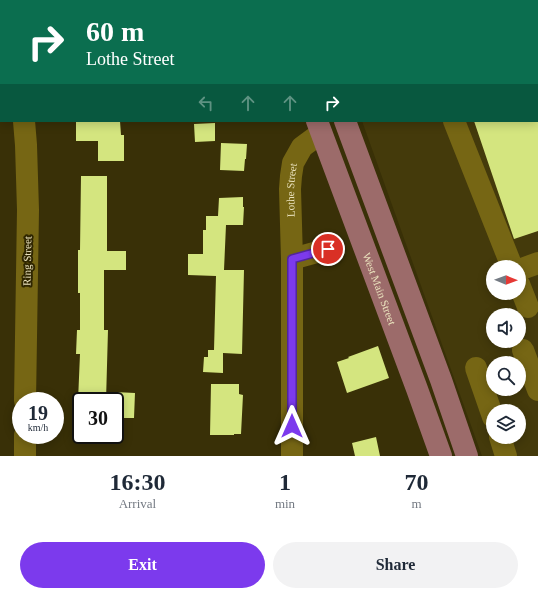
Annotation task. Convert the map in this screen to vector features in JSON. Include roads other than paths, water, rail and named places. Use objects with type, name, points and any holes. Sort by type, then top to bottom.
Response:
[{"type":"main road","points":[[345,122],[441,380],[467,456]]},
{"type":"main road","name":"West Main Street","points":[[319,127],[417,389],[440,456]]},
{"type":"street","name":"Ring Street","points":[[24,122],[28,210],[25,392]]},
{"type":"street","points":[[454,122],[509,260]]},
{"type":"street","name":"Lothe Street","points":[[292,456],[291,176],[293,163],[302,147],[319,127]]},
{"type":"street","points":[[292,259],[328,249]]},
{"type":"street","points":[[526,267],[538,263]]},
{"type":"street","points":[[525,300],[528,307]]},
{"type":"street","points":[[523,350],[538,390]]},
{"type":"street","points":[[476,368],[488,404]]},
{"type":"street","points":[[25,444],[25,456]]},
{"type":"street","points":[[502,444],[506,456]]}]
